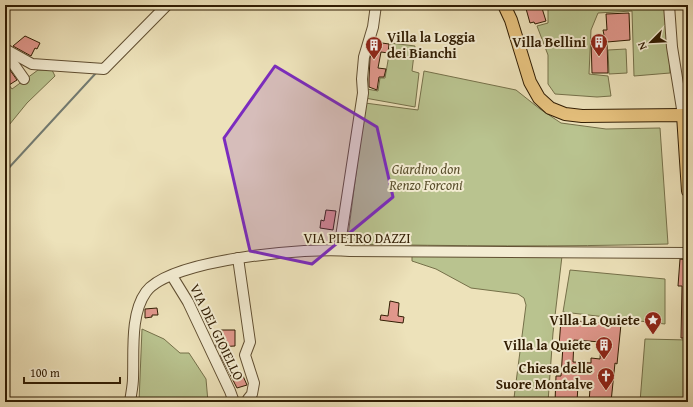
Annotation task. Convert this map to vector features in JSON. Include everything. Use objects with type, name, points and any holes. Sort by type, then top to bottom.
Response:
[{"type":"main road","points":[[504,5],[511,20]]},
{"type":"main road","points":[[508,5],[511,20],[530,82],[542,101],[554,110],[565,114],[582,116],[686,116],[688,191]]},
{"type":"street","points":[[5,51],[32,64],[98,69],[107,68],[167,5]]},
{"type":"street","points":[[339,250],[363,93],[364,57],[373,27],[376,5]]},
{"type":"street","points":[[669,5],[672,47],[686,116]]},
{"type":"street","points":[[5,51],[24,79]]},
{"type":"street","name":"VIA PIETRO DAZZI","points":[[130,402],[133,379],[134,337],[137,312],[145,293],[153,284],[185,270],[238,258],[290,252],[339,250],[688,253]]},
{"type":"street","points":[[238,258],[250,342],[245,356],[254,382],[252,394],[248,399]]},
{"type":"street","name":"VIA DEL GIOIELLO","points":[[172,276],[188,302],[234,402]]},
{"type":"highlighted area","points":[[275,66],[377,127],[393,197],[312,264],[250,251],[224,138]]},
{"type":"green space","points":[[565,5],[666,5],[670,73],[634,76],[632,11],[598,13],[591,30],[589,74],[608,76],[611,96],[597,97],[555,94],[548,84],[548,55],[537,26],[548,23],[548,8]]},
{"type":"green space","points":[[391,43],[415,46],[412,71],[419,73],[415,107],[365,98],[367,89],[378,91],[380,78],[385,78]]},
{"type":"green space","points":[[626,49],[627,73],[609,74],[608,50]]},
{"type":"green space","points":[[38,70],[52,70],[55,76],[27,103],[5,130],[5,80],[12,89]]},
{"type":"green space","name":"Giardino don Renzo Forconi","points":[[424,71],[516,90],[561,123],[606,129],[660,128],[668,244],[508,246],[347,244],[365,103],[418,110]]},
{"type":"green space","points":[[412,255],[562,256],[553,333],[548,402],[517,402],[514,398],[526,305],[524,298],[518,294],[471,288],[436,269],[412,261]]},
{"type":"green space","points":[[570,270],[665,279],[665,324],[563,312]]},
{"type":"green space","points":[[142,329],[164,339],[180,353],[189,353],[206,379],[208,402],[139,402]]},
{"type":"green space","points":[[645,339],[688,340],[688,402],[640,402]]},
{"type":"building","points":[[525,5],[541,5],[546,21],[535,24],[534,22],[530,23]]},
{"type":"building","name":"Villa Bellini","points":[[629,13],[630,40],[607,42],[608,73],[592,73],[591,40],[599,39],[599,35],[604,35],[603,30],[607,30],[606,14]]},
{"type":"building","points":[[25,36],[40,43],[37,49],[35,48],[31,56],[13,46]]},
{"type":"building","name":"Villa la Loggia dei Bianchi","points":[[375,42],[389,44],[388,53],[381,52],[378,68],[386,69],[384,77],[379,77],[377,90],[369,87],[370,58]]},
{"type":"building","points":[[5,63],[17,80],[9,85],[5,79]]},
{"type":"building","points":[[326,210],[336,211],[333,230],[320,228],[321,220],[324,221]]},
{"type":"building","points":[[680,259],[688,260],[688,338],[681,338],[682,286],[678,286]]},
{"type":"building","points":[[390,301],[399,303],[398,316],[404,317],[403,323],[380,320],[381,315],[388,316]]},
{"type":"building","points":[[157,308],[158,315],[152,315],[152,317],[145,318],[145,309]]},
{"type":"building","name":"Villa la Quiete","points":[[561,320],[621,324],[611,402],[589,402],[590,389],[587,389],[587,386],[578,385],[577,402],[555,402],[556,376],[561,376],[563,346],[559,346]],"holes":[[[574,340],[601,342],[600,359],[591,358],[591,363],[573,362]]]},
{"type":"building","points":[[216,330],[235,330],[235,346],[216,347]]},
{"type":"building","points":[[221,354],[233,378],[243,376],[247,385],[237,388],[220,355]]},
{"type":"waterway","points":[[5,172],[96,73]]},
{"type":"place","name":"Villa Bellini","points":[[599,57]]},
{"type":"place","name":"Villa la Loggia dei Bianchi","points":[[374,60]]},
{"type":"place","name":"Villa La Quiete","points":[[653,335]]},
{"type":"place","name":"Villa la Quiete","points":[[604,360]]},
{"type":"place","name":"Chiesa delle Suore Montalve","points":[[606,391]]}]
